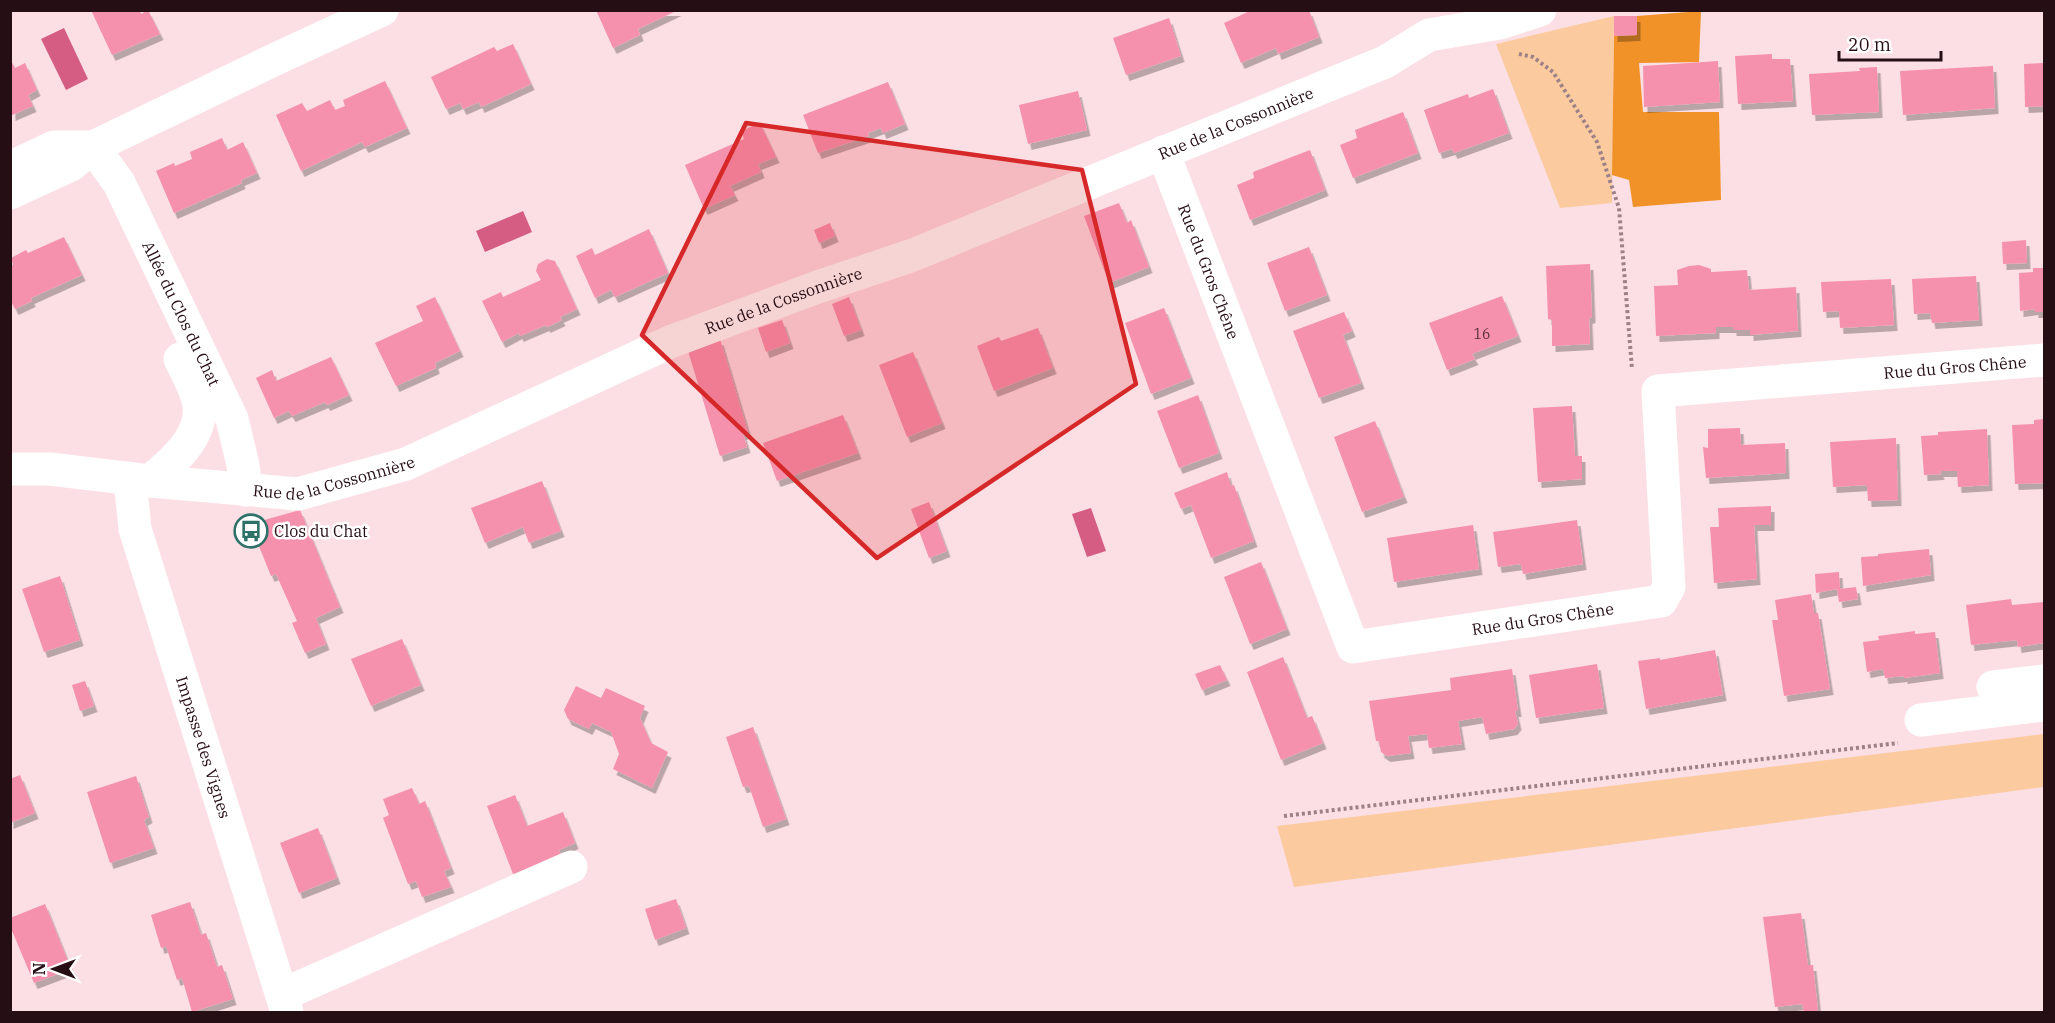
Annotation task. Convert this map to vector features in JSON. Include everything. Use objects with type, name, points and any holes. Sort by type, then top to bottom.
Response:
[{"type":"street","points":[[10,193],[71,165],[93,147],[382,10]]},
{"type":"street","name":"Rue de la Cossonnière","points":[[10,469],[50,469],[140,480],[298,494],[406,464],[670,342],[815,288],[913,255],[1385,62],[1425,23],[1500,22],[1540,10]]},
{"type":"street","points":[[10,168],[54,147],[93,147]]},
{"type":"street","name":"Allée du Clos du Chat","points":[[93,147],[104,193],[198,399],[199,415],[192,436],[177,459],[140,480]]},
{"type":"street","name":"Allée du Clos du Chat","points":[[93,147],[119,183],[232,419],[243,465],[246,490]]},
{"type":"street","name":"Rue du Gros Chêne","points":[[1163,152],[1353,646],[1661,601],[1669,587],[1658,391],[2044,360]]},
{"type":"street","name":"Impasse des Vignes","points":[[140,480],[135,529],[284,1004]]},
{"type":"street","points":[[1993,687],[2044,681]]},
{"type":"street","points":[[1912,731],[2044,705]]},
{"type":"street","points":[[284,1004],[571,867]]},
{"type":"path","points":[[1514,53],[1533,57],[1553,72],[1598,142],[1619,208],[1634,391],[1658,391]]},
{"type":"path","points":[[1284,816],[1912,731]]},
{"type":"highlighted area","points":[[746,123],[1082,170],[1136,384],[877,558],[642,335]]},
{"type":"shaded area","points":[[1701,11],[1699,62],[1639,63],[1643,112],[1719,112],[1721,200],[1633,207],[1629,180],[1612,175],[1614,36],[1636,35],[1637,16]]},
{"type":"shaded area","points":[[1614,16],[1612,203],[1560,208],[1496,44]]},
{"type":"shaded area","points":[[64,28],[88,79],[66,90],[41,39]]},
{"type":"shaded area","points":[[523,211],[532,232],[485,252],[476,231]]},
{"type":"shaded area","points":[[1091,508],[1106,551],[1087,557],[1072,514]]},
{"type":"shaded area","points":[[2044,734],[2044,787],[1294,887],[1277,826]]},
{"type":"building","points":[[91,10],[140,10],[141,14],[148,10],[160,34],[112,55]]},
{"type":"building","points":[[596,10],[678,10],[638,29],[640,35],[613,48]]},
{"type":"building","points":[[1252,10],[1309,10],[1319,37],[1278,54],[1276,48],[1241,63],[1224,23]]},
{"type":"building","points":[[1614,16],[1637,16],[1637,35],[1614,36]]},
{"type":"building","points":[[1169,18],[1181,56],[1126,75],[1113,38]]},
{"type":"building","points":[[513,44],[531,84],[481,107],[479,102],[463,109],[460,103],[446,109],[431,77],[494,47],[497,51]]},
{"type":"building","points":[[1772,54],[1772,59],[1790,59],[1793,101],[1738,104],[1735,56]]},
{"type":"building","points":[[10,59],[15,68],[25,63],[37,90],[28,95],[33,106],[12,115]]},
{"type":"building","points":[[1718,61],[1720,102],[1644,107],[1643,66]]},
{"type":"building","points":[[2044,63],[2044,106],[2025,107],[2024,64]]},
{"type":"building","points":[[1993,66],[1995,108],[1903,115],[1900,71]]},
{"type":"building","points":[[1877,67],[1879,112],[1812,115],[1809,74],[1860,71],[1859,68]]},
{"type":"building","points":[[385,81],[407,128],[365,147],[362,142],[301,171],[276,115],[302,103],[307,111],[330,100],[335,110],[345,106],[343,100]]},
{"type":"building","points":[[888,82],[905,124],[883,133],[881,128],[868,133],[869,136],[818,153],[803,115]]},
{"type":"building","points":[[1493,89],[1509,133],[1454,153],[1452,149],[1439,153],[1424,110],[1468,94],[1469,98]]},
{"type":"building","points":[[1078,91],[1087,130],[1028,144],[1019,105]]},
{"type":"building","points":[[1403,112],[1418,153],[1353,178],[1340,145],[1357,138],[1355,130]]},
{"type":"building","points":[[760,123],[776,157],[758,164],[761,172],[730,186],[735,195],[704,209],[685,165],[744,139],[741,131]]},
{"type":"building","points":[[222,138],[227,150],[243,142],[257,173],[241,180],[242,183],[174,213],[156,171],[174,163],[175,166],[192,159],[190,152]]},
{"type":"building","points":[[1310,150],[1325,190],[1250,220],[1237,185],[1254,178],[1253,172]]},
{"type":"building","points":[[1119,203],[1127,223],[1131,220],[1149,267],[1109,283],[1084,216]]},
{"type":"building","points":[[830,223],[835,236],[819,243],[814,230]]},
{"type":"building","points":[[649,229],[668,273],[615,297],[611,290],[595,298],[576,256],[592,248],[595,255]]},
{"type":"building","points":[[64,237],[82,275],[31,298],[32,301],[15,309],[10,299],[10,266],[13,265],[11,258],[26,250],[28,253]]},
{"type":"building","points":[[2026,240],[2027,263],[2003,264],[2002,242]]},
{"type":"building","points":[[1309,247],[1327,295],[1285,311],[1267,263]]},
{"type":"building","points":[[547,259],[555,261],[577,309],[560,317],[562,320],[547,327],[546,325],[520,336],[519,333],[502,342],[482,301],[501,292],[503,297],[541,280],[536,271],[538,264]]},
{"type":"building","points":[[1590,264],[1592,317],[1589,318],[1590,344],[1552,346],[1552,320],[1548,319],[1546,266]]},
{"type":"building","points":[[1699,265],[1711,269],[1711,272],[1747,270],[1749,290],[1796,287],[1798,331],[1750,335],[1750,330],[1716,327],[1716,333],[1656,336],[1654,286],[1678,285],[1677,270]]},
{"type":"building","points":[[2033,268],[2044,268],[2044,312],[2035,312],[2035,309],[2020,311],[2019,273],[2033,272]]},
{"type":"building","points":[[1976,276],[1979,320],[1932,323],[1930,313],[1914,314],[1912,279]]},
{"type":"building","points":[[1891,279],[1894,325],[1840,328],[1839,311],[1823,312],[1821,282]]},
{"type":"building","points":[[1502,296],[1518,336],[1472,354],[1475,359],[1447,370],[1429,323]]},
{"type":"building","points":[[435,297],[460,351],[435,363],[436,368],[396,386],[375,343],[423,321],[416,306]]},
{"type":"building","points":[[849,297],[861,330],[844,336],[832,304]]},
{"type":"building","points":[[1164,308],[1191,378],[1151,394],[1125,323]]},
{"type":"building","points":[[1344,312],[1352,331],[1343,335],[1361,383],[1319,398],[1293,331]]},
{"type":"building","points":[[782,320],[790,343],[766,352],[758,328]]},
{"type":"building","points":[[1038,328],[1053,368],[994,391],[977,346],[999,337],[1001,341]]},
{"type":"building","points":[[720,339],[748,432],[743,434],[747,447],[720,456],[688,351]]},
{"type":"building","points":[[913,352],[942,423],[907,437],[879,365]]},
{"type":"building","points":[[331,357],[349,395],[292,416],[289,411],[274,418],[256,378],[272,370],[276,381]]},
{"type":"building","points":[[1198,395],[1219,453],[1179,468],[1157,411]]},
{"type":"building","points":[[1572,406],[1575,456],[1582,456],[1582,479],[1538,482],[1533,408]]},
{"type":"building","points":[[843,415],[858,453],[777,481],[763,443]]},
{"type":"building","points":[[2044,419],[2044,483],[2015,484],[2012,425],[2034,424],[2034,420]]},
{"type":"building","points":[[1375,421],[1404,497],[1362,512],[1334,437]]},
{"type":"building","points":[[1740,428],[1741,445],[1785,443],[1786,473],[1706,478],[1703,447],[1708,448],[1708,429]]},
{"type":"building","points":[[1987,429],[1989,485],[1958,487],[1957,471],[1940,471],[1941,474],[1924,475],[1921,436],[1938,435],[1938,432]]},
{"type":"building","points":[[1896,438],[1898,500],[1868,501],[1867,485],[1833,487],[1830,442]]},
{"type":"building","points":[[1227,472],[1254,541],[1211,558],[1191,505],[1181,509],[1174,493]]},
{"type":"building","points":[[542,481],[561,531],[529,543],[523,527],[485,543],[471,508]]},
{"type":"building","points":[[929,502],[947,551],[929,558],[911,509]]},
{"type":"building","points":[[1771,506],[1771,525],[1754,525],[1757,579],[1714,583],[1710,527],[1719,527],[1718,508]]},
{"type":"building","points":[[300,510],[340,607],[316,618],[326,644],[305,653],[292,623],[297,621],[276,574],[271,576],[250,524]]},
{"type":"building","points":[[1577,520],[1583,564],[1523,574],[1521,564],[1498,567],[1493,532]]},
{"type":"building","points":[[1473,525],[1479,569],[1394,582],[1387,538]]},
{"type":"building","points":[[1929,549],[1931,575],[1863,586],[1861,557]]},
{"type":"building","points":[[1261,562],[1287,629],[1250,644],[1224,577]]},
{"type":"building","points":[[1839,572],[1840,589],[1856,587],[1858,599],[1839,602],[1837,589],[1816,593],[1815,574]]},
{"type":"building","points":[[60,576],[80,640],[44,652],[22,589]]},
{"type":"building","points":[[1811,594],[1814,613],[1818,613],[1830,689],[1784,696],[1772,620],[1778,620],[1775,600]]},
{"type":"building","points":[[2011,599],[2012,605],[2044,602],[2044,643],[2018,647],[2017,640],[1971,645],[1966,605]]},
{"type":"building","points":[[1915,631],[1915,634],[1935,632],[1940,673],[1885,678],[1883,669],[1867,672],[1863,642],[1879,640],[1878,636]]},
{"type":"building","points":[[402,639],[421,685],[371,706],[351,659]]},
{"type":"building","points":[[1715,650],[1723,695],[1646,709],[1638,661],[1660,658],[1660,660]]},
{"type":"building","points":[[1283,657],[1307,718],[1312,716],[1323,743],[1281,760],[1247,672]]},
{"type":"building","points":[[1597,664],[1604,708],[1536,718],[1529,675]]},
{"type":"building","points":[[1220,665],[1227,680],[1202,690],[1195,674]]},
{"type":"building","points":[[1512,669],[1518,711],[1515,711],[1518,724],[1514,729],[1486,734],[1482,717],[1458,721],[1462,744],[1429,748],[1427,734],[1408,736],[1411,753],[1387,756],[1381,752],[1379,741],[1376,741],[1369,701],[1451,690],[1450,678]]},
{"type":"building","points":[[85,681],[94,706],[80,711],[72,685]]},
{"type":"building","points":[[576,686],[601,698],[606,688],[645,706],[640,718],[651,743],[668,752],[652,788],[613,769],[619,754],[611,732],[592,723],[589,729],[568,719],[564,710]]},
{"type":"building","points":[[753,727],[786,819],[763,827],[749,786],[743,787],[726,737]]},
{"type":"building","points":[[20,775],[35,813],[10,823],[10,779]]},
{"type":"building","points":[[136,776],[149,817],[144,820],[154,848],[110,863],[87,792]]},
{"type":"building","points":[[412,788],[419,804],[425,801],[451,868],[444,871],[451,887],[422,897],[416,881],[408,884],[383,818],[389,815],[383,799]]},
{"type":"building","points":[[515,795],[527,826],[563,812],[575,843],[559,850],[561,855],[513,874],[487,806]]},
{"type":"building","points":[[318,828],[337,878],[299,893],[280,843]]},
{"type":"building","points":[[676,899],[686,928],[655,940],[645,909]]},
{"type":"building","points":[[190,902],[201,935],[206,933],[217,967],[222,965],[233,999],[192,1012],[182,978],[177,980],[166,946],[161,948],[151,915]]},
{"type":"building","points":[[45,904],[71,969],[34,983],[10,926],[10,918]]},
{"type":"building","points":[[1801,913],[1808,965],[1813,965],[1818,1011],[1804,1012],[1802,1004],[1775,1007],[1763,917]]},
{"type":"place","name":"Clos du Chat","points":[[251,531]]}]
